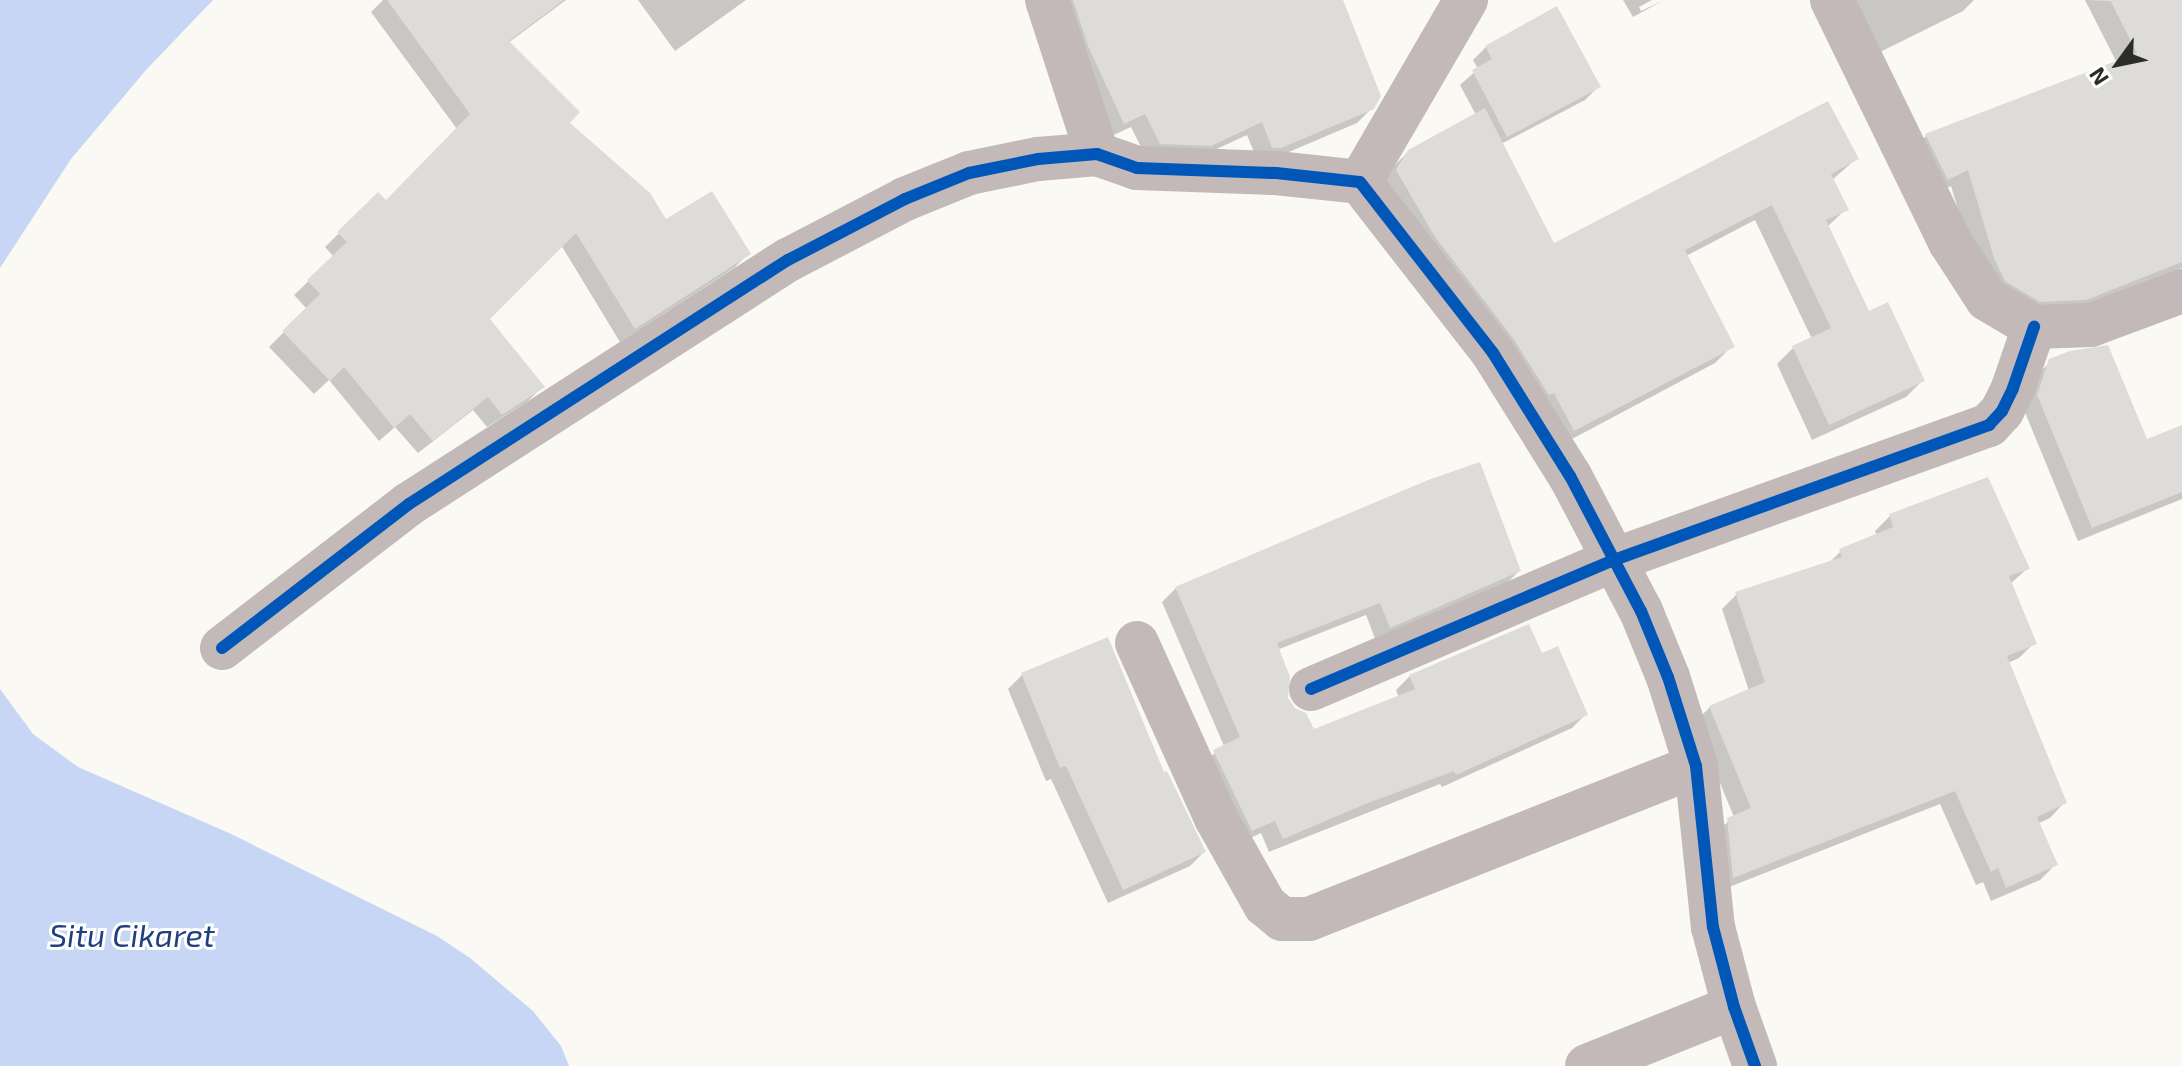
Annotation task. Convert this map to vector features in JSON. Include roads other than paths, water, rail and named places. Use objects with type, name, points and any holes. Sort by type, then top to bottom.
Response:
[{"type":"street","points":[[1047,0],[1097,154]]},
{"type":"street","points":[[1360,182],[1466,0]]},
{"type":"street","points":[[1832,0],[1950,242],[1987,299],[2034,327],[2091,325],[2182,291]]},
{"type":"street","points":[[222,648],[409,504],[788,260],[905,199],[969,173],[1038,159],[1097,154],[1137,168],[1276,173],[1360,182],[1493,353],[1570,476],[1614,560],[1662,664],[1696,766],[1713,927],[1734,1007],[1755,1066]]},
{"type":"street","points":[[1311,689],[1614,560],[1989,425],[2002,411],[2013,388],[2034,327]]},
{"type":"street","points":[[1137,643],[1216,818],[1265,905],[1282,919],[1309,919],[1696,766]]},
{"type":"street","points":[[1587,1066],[1734,1007]]},
{"type":"water","points":[[0,0],[213,0],[146,70],[71,159],[0,268]]},
{"type":"water","name":"Situ Cikaret","points":[[0,689],[33,734],[78,767],[229,833],[437,936],[470,958],[533,1011],[561,1046],[569,1066],[0,1066]]}]
